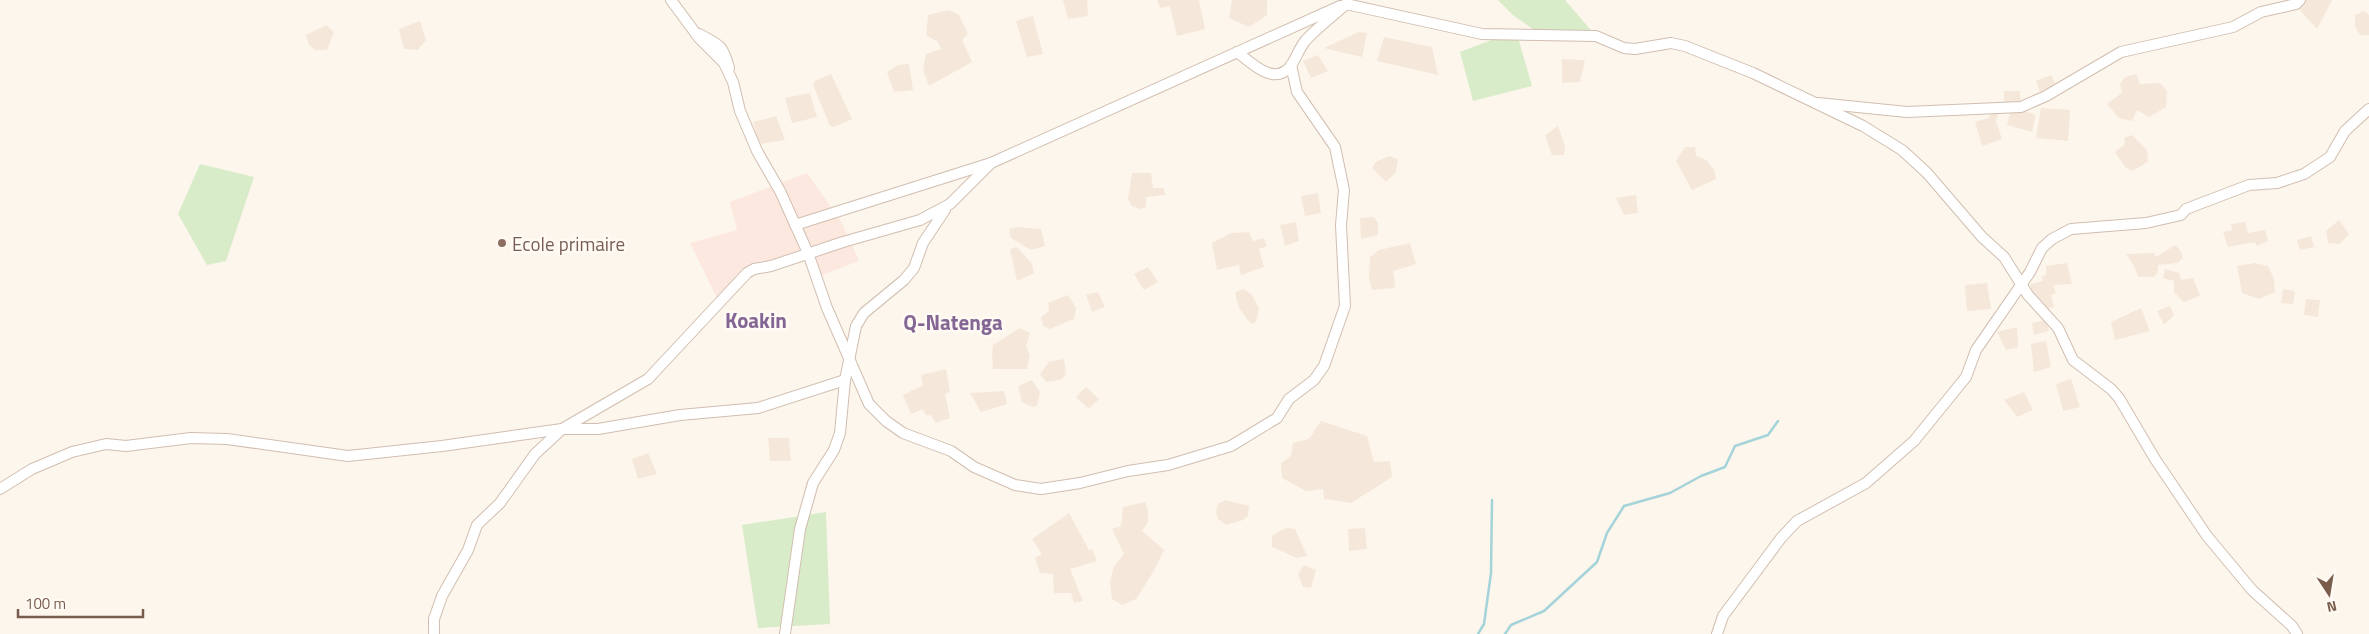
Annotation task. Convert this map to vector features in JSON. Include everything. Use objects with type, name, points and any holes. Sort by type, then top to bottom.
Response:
[{"type":"street","points":[[671,0],[694,32],[724,63],[733,82],[740,111],[757,152],[780,191],[808,253],[828,308],[869,404],[886,421],[903,432],[951,451],[982,471],[1015,485],[1041,489],[1080,483],[1128,471],[1168,464],[1231,446],[1278,418],[1289,399],[1314,380],[1324,366],[1344,306],[1341,225],[1344,190],[1335,147],[1297,92],[1291,65]]},
{"type":"street","points":[[1810,102],[1908,112],[1967,108],[1990,110],[2020,107],[2046,96],[2121,52],[2233,27],[2261,12],[2296,4],[2300,0]]},
{"type":"street","points":[[795,225],[991,163],[1349,2],[1482,34],[1596,36],[1624,48],[1635,49],[1671,43],[1685,46],[1753,73],[1863,126],[1902,150],[1927,173],[1982,237],[2004,257],[2028,295],[2058,328],[2073,360],[2111,389],[2119,398],[2155,459],[2207,536],[2252,590],[2292,626],[2297,634]]},
{"type":"street","points":[[1238,52],[1263,72],[1274,75],[1284,72],[1291,65],[1297,51],[1307,39],[1349,2]]},
{"type":"street","points":[[1717,634],[1723,616],[1781,538],[1792,527],[1822,506],[1866,483],[1914,441],[1966,377],[1976,350],[2030,272],[2042,248],[2052,239],[2071,229],[2146,223],[2181,214],[2186,209],[2249,186],[2277,183],[2304,174],[2330,156],[2345,131],[2369,109]]},
{"type":"street","points":[[785,634],[800,529],[813,483],[834,450],[840,433],[845,380],[856,326],[864,312],[904,280],[914,268],[923,243],[937,219],[991,163]]},
{"type":"street","points":[[434,634],[434,619],[442,596],[468,550],[477,525],[500,503],[535,454],[562,429],[648,379],[747,273],[920,220],[950,204]]},
{"type":"street","points":[[0,489],[32,469],[64,456],[106,444],[126,446],[191,438],[227,439],[348,456],[448,445],[562,429],[598,429],[680,415],[758,408],[845,380]]},
{"type":"shaded area","points":[[1063,0],[1087,0],[1088,16],[1068,19]]},
{"type":"shaded area","points":[[1157,0],[1199,0],[1205,29],[1177,36],[1170,6],[1160,8]]},
{"type":"shaded area","points":[[1232,0],[1267,0],[1267,15],[1249,27],[1229,18]]},
{"type":"shaded area","points":[[2291,0],[2332,0],[2317,29]]},
{"type":"shaded area","points":[[949,10],[959,15],[968,34],[962,40],[972,62],[929,86],[923,70],[926,54],[941,49],[938,42],[926,35],[928,15]]},
{"type":"shaded area","points":[[2364,11],[2369,15],[2369,35],[2360,35],[2355,26],[2355,15]]},
{"type":"shaded area","points":[[1033,16],[1043,54],[1027,57],[1016,21]]},
{"type":"shaded area","points":[[420,21],[426,40],[418,50],[404,49],[399,29]]},
{"type":"shaded area","points":[[326,25],[334,32],[327,50],[315,50],[309,45],[306,35]]},
{"type":"shaded area","points":[[1359,32],[1367,33],[1362,57],[1324,48]]},
{"type":"shaded area","points":[[1384,37],[1432,47],[1438,75],[1377,61]]},
{"type":"shaded area","points":[[1318,55],[1328,71],[1311,78],[1303,61]]},
{"type":"shaded area","points":[[1562,59],[1585,60],[1580,82],[1562,83]]},
{"type":"shaded area","points":[[909,64],[913,90],[894,92],[887,72],[898,65]]},
{"type":"shaded area","points":[[831,74],[852,119],[834,127],[830,126],[813,85],[815,81]]},
{"type":"shaded area","points":[[2136,74],[2140,84],[2160,83],[2167,91],[2166,107],[2149,117],[2137,110],[2132,121],[2119,118],[2107,104],[2122,93],[2120,84],[2125,77]]},
{"type":"shaded area","points":[[2051,75],[2056,85],[2040,92],[2036,81]]},
{"type":"shaded area","points":[[2004,91],[2020,91],[2021,107],[2014,107],[2036,115],[2032,132],[2007,125],[2012,107],[2004,107]]},
{"type":"shaded area","points":[[810,93],[817,117],[792,123],[785,98]]},
{"type":"shaded area","points":[[2041,108],[2070,110],[2068,141],[2036,138]]},
{"type":"shaded area","points":[[1991,113],[1998,114],[1996,121],[2002,139],[1982,146],[1975,122],[1989,118]]},
{"type":"shaded area","points":[[776,116],[785,140],[759,144],[753,122]]},
{"type":"shaded area","points":[[1558,126],[1565,146],[1564,155],[1552,155],[1545,135]]},
{"type":"shaded area","points":[[2132,135],[2147,150],[2148,162],[2132,171],[2125,167],[2115,152],[2125,144],[2124,138]]},
{"type":"shaded area","points":[[1685,147],[1695,147],[1696,156],[1706,160],[1714,170],[1716,179],[1692,190],[1676,161]]},
{"type":"shaded area","points":[[1389,156],[1398,159],[1396,172],[1386,182],[1372,168],[1376,162]]},
{"type":"shaded area","points":[[807,173],[842,223],[859,261],[817,277],[808,253],[754,269],[719,302],[690,243],[737,230],[730,202]]},
{"type":"shaded area","points":[[1132,173],[1151,173],[1153,188],[1164,188],[1165,195],[1146,197],[1146,207],[1140,209],[1132,206],[1128,199]]},
{"type":"shaded area","points":[[1318,193],[1321,213],[1305,216],[1301,196]]},
{"type":"shaded area","points":[[1636,195],[1638,213],[1624,215],[1616,198]]},
{"type":"shaded area","points":[[1374,217],[1378,223],[1378,235],[1361,239],[1360,218]]},
{"type":"shaded area","points":[[2339,220],[2349,234],[2340,244],[2328,243],[2326,231]]},
{"type":"shaded area","points":[[1296,222],[1299,241],[1285,246],[1280,225]]},
{"type":"shaded area","points":[[2245,222],[2248,233],[2265,230],[2268,241],[2257,246],[2255,242],[2228,247],[2223,232],[2232,230],[2231,224]]},
{"type":"shaded area","points":[[1018,227],[1041,229],[1045,246],[1031,250],[1011,238],[1009,229]]},
{"type":"shaded area","points":[[1249,232],[1253,241],[1264,238],[1267,246],[1259,249],[1264,267],[1241,275],[1239,265],[1217,270],[1212,243],[1231,233]]},
{"type":"shaded area","points":[[2311,236],[2314,247],[2300,250],[2297,240]]},
{"type":"shaded area","points":[[1410,243],[1416,264],[1393,271],[1395,288],[1372,290],[1369,279],[1370,257],[1379,250]]},
{"type":"shaded area","points":[[2175,245],[2183,257],[2178,263],[2158,265],[2158,271],[2154,277],[2138,277],[2134,266],[2126,254],[2154,253],[2156,257]]},
{"type":"shaded area","points":[[1017,247],[1032,264],[1034,273],[1017,281],[1010,249]]},
{"type":"shaded area","points":[[2067,263],[2072,284],[2053,285],[2056,293],[2051,295],[2054,307],[2048,309],[2033,295],[2030,284],[2043,281],[2042,276],[2046,275],[2046,266]]},
{"type":"shaded area","points":[[2255,263],[2268,266],[2274,279],[2275,292],[2259,299],[2242,293],[2237,266]]},
{"type":"shaded area","points":[[1148,267],[1158,282],[1144,290],[1134,274]]},
{"type":"shaded area","points":[[2165,269],[2179,273],[2181,280],[2193,278],[2200,296],[2184,302],[2174,292],[2174,281],[2163,278]]},
{"type":"shaded area","points":[[1987,283],[1991,309],[1967,311],[1965,285]]},
{"type":"shaded area","points":[[1244,289],[1252,295],[1259,308],[1256,322],[1251,324],[1239,308],[1235,292]]},
{"type":"shaded area","points":[[2283,289],[2295,291],[2293,304],[2281,303]]},
{"type":"shaded area","points":[[1098,292],[1105,307],[1092,312],[1086,295]]},
{"type":"shaded area","points":[[1068,295],[1076,308],[1074,319],[1050,329],[1043,326],[1041,317],[1049,311],[1048,303]]},
{"type":"shaded area","points":[[2306,299],[2320,300],[2318,317],[2304,315]]},
{"type":"shaded area","points":[[2170,306],[2174,315],[2164,325],[2157,311]]},
{"type":"shaded area","points":[[2141,308],[2150,331],[2115,340],[2111,322]]},
{"type":"shaded area","points":[[2046,320],[2049,331],[2034,335],[2032,323]]},
{"type":"shaded area","points":[[2017,327],[2018,347],[2006,350],[1997,332]]},
{"type":"shaded area","points":[[1020,328],[1030,333],[1026,346],[1030,355],[1027,369],[993,369],[993,345]]},
{"type":"shaded area","points":[[2046,341],[2051,367],[2034,372],[2031,344]]},
{"type":"shaded area","points":[[1064,359],[1066,375],[1060,380],[1046,382],[1040,374],[1049,362]]},
{"type":"shaded area","points":[[946,369],[950,392],[945,394],[950,418],[936,423],[931,415],[927,416],[922,409],[911,414],[903,395],[923,385],[921,375]]},
{"type":"shaded area","points":[[2071,379],[2080,407],[2063,411],[2056,384]]},
{"type":"shaded area","points":[[1032,380],[1040,392],[1037,406],[1032,407],[1022,402],[1018,386]]},
{"type":"shaded area","points":[[1086,387],[1099,399],[1089,409],[1076,397]]},
{"type":"shaded area","points":[[1004,391],[1007,404],[981,412],[970,393]]},
{"type":"shaded area","points":[[2024,392],[2033,410],[2017,417],[2004,400]]},
{"type":"shaded area","points":[[1321,421],[1367,436],[1374,462],[1390,461],[1392,477],[1351,503],[1324,499],[1323,489],[1306,491],[1282,478],[1281,463],[1291,456],[1293,443],[1309,439]]},
{"type":"shaded area","points":[[768,438],[789,438],[791,461],[770,461]]},
{"type":"shaded area","points":[[648,453],[657,474],[638,479],[632,459]]},
{"type":"shaded area","points":[[1225,500],[1249,506],[1248,516],[1243,520],[1226,525],[1218,519],[1216,512],[1218,504]]},
{"type":"shaded area","points":[[1145,502],[1148,511],[1148,522],[1142,531],[1164,550],[1155,569],[1136,599],[1122,605],[1112,599],[1110,582],[1114,566],[1124,554],[1112,529],[1121,526],[1123,507]]},
{"type":"shaded area","points":[[1069,513],[1089,550],[1092,549],[1097,561],[1070,569],[1083,601],[1074,603],[1071,593],[1054,593],[1053,574],[1040,573],[1035,558],[1042,554],[1032,539]]},
{"type":"shaded area","points":[[1286,528],[1295,529],[1307,556],[1297,558],[1272,547],[1272,536]]},
{"type":"shaded area","points":[[1365,528],[1367,549],[1349,551],[1348,529]]},
{"type":"shaded area","points":[[1304,565],[1316,570],[1311,588],[1303,587],[1298,574]]},
{"type":"green space","points":[[1498,0],[1565,0],[1596,36],[1534,30],[1513,15]]},
{"type":"green space","points":[[1507,34],[1517,34],[1532,86],[1473,101],[1460,52]]},
{"type":"green space","points":[[200,164],[254,177],[226,261],[207,265],[178,214]]},
{"type":"green space","points":[[826,512],[830,624],[758,628],[742,525]]},
{"type":"waterway","points":[[1505,634],[1511,625],[1544,611],[1597,562],[1607,533],[1624,506],[1670,493],[1701,476],[1725,467],[1735,446],[1768,435],[1778,421]]},
{"type":"waterway","points":[[1478,634],[1484,624],[1491,573],[1492,500]]},
{"type":"place","name":"Ecole primaire","points":[[502,243]]},
{"type":"district","name":"Koakin","points":[[756,320]]},
{"type":"district","name":"Q-Natenga","points":[[953,322]]}]
